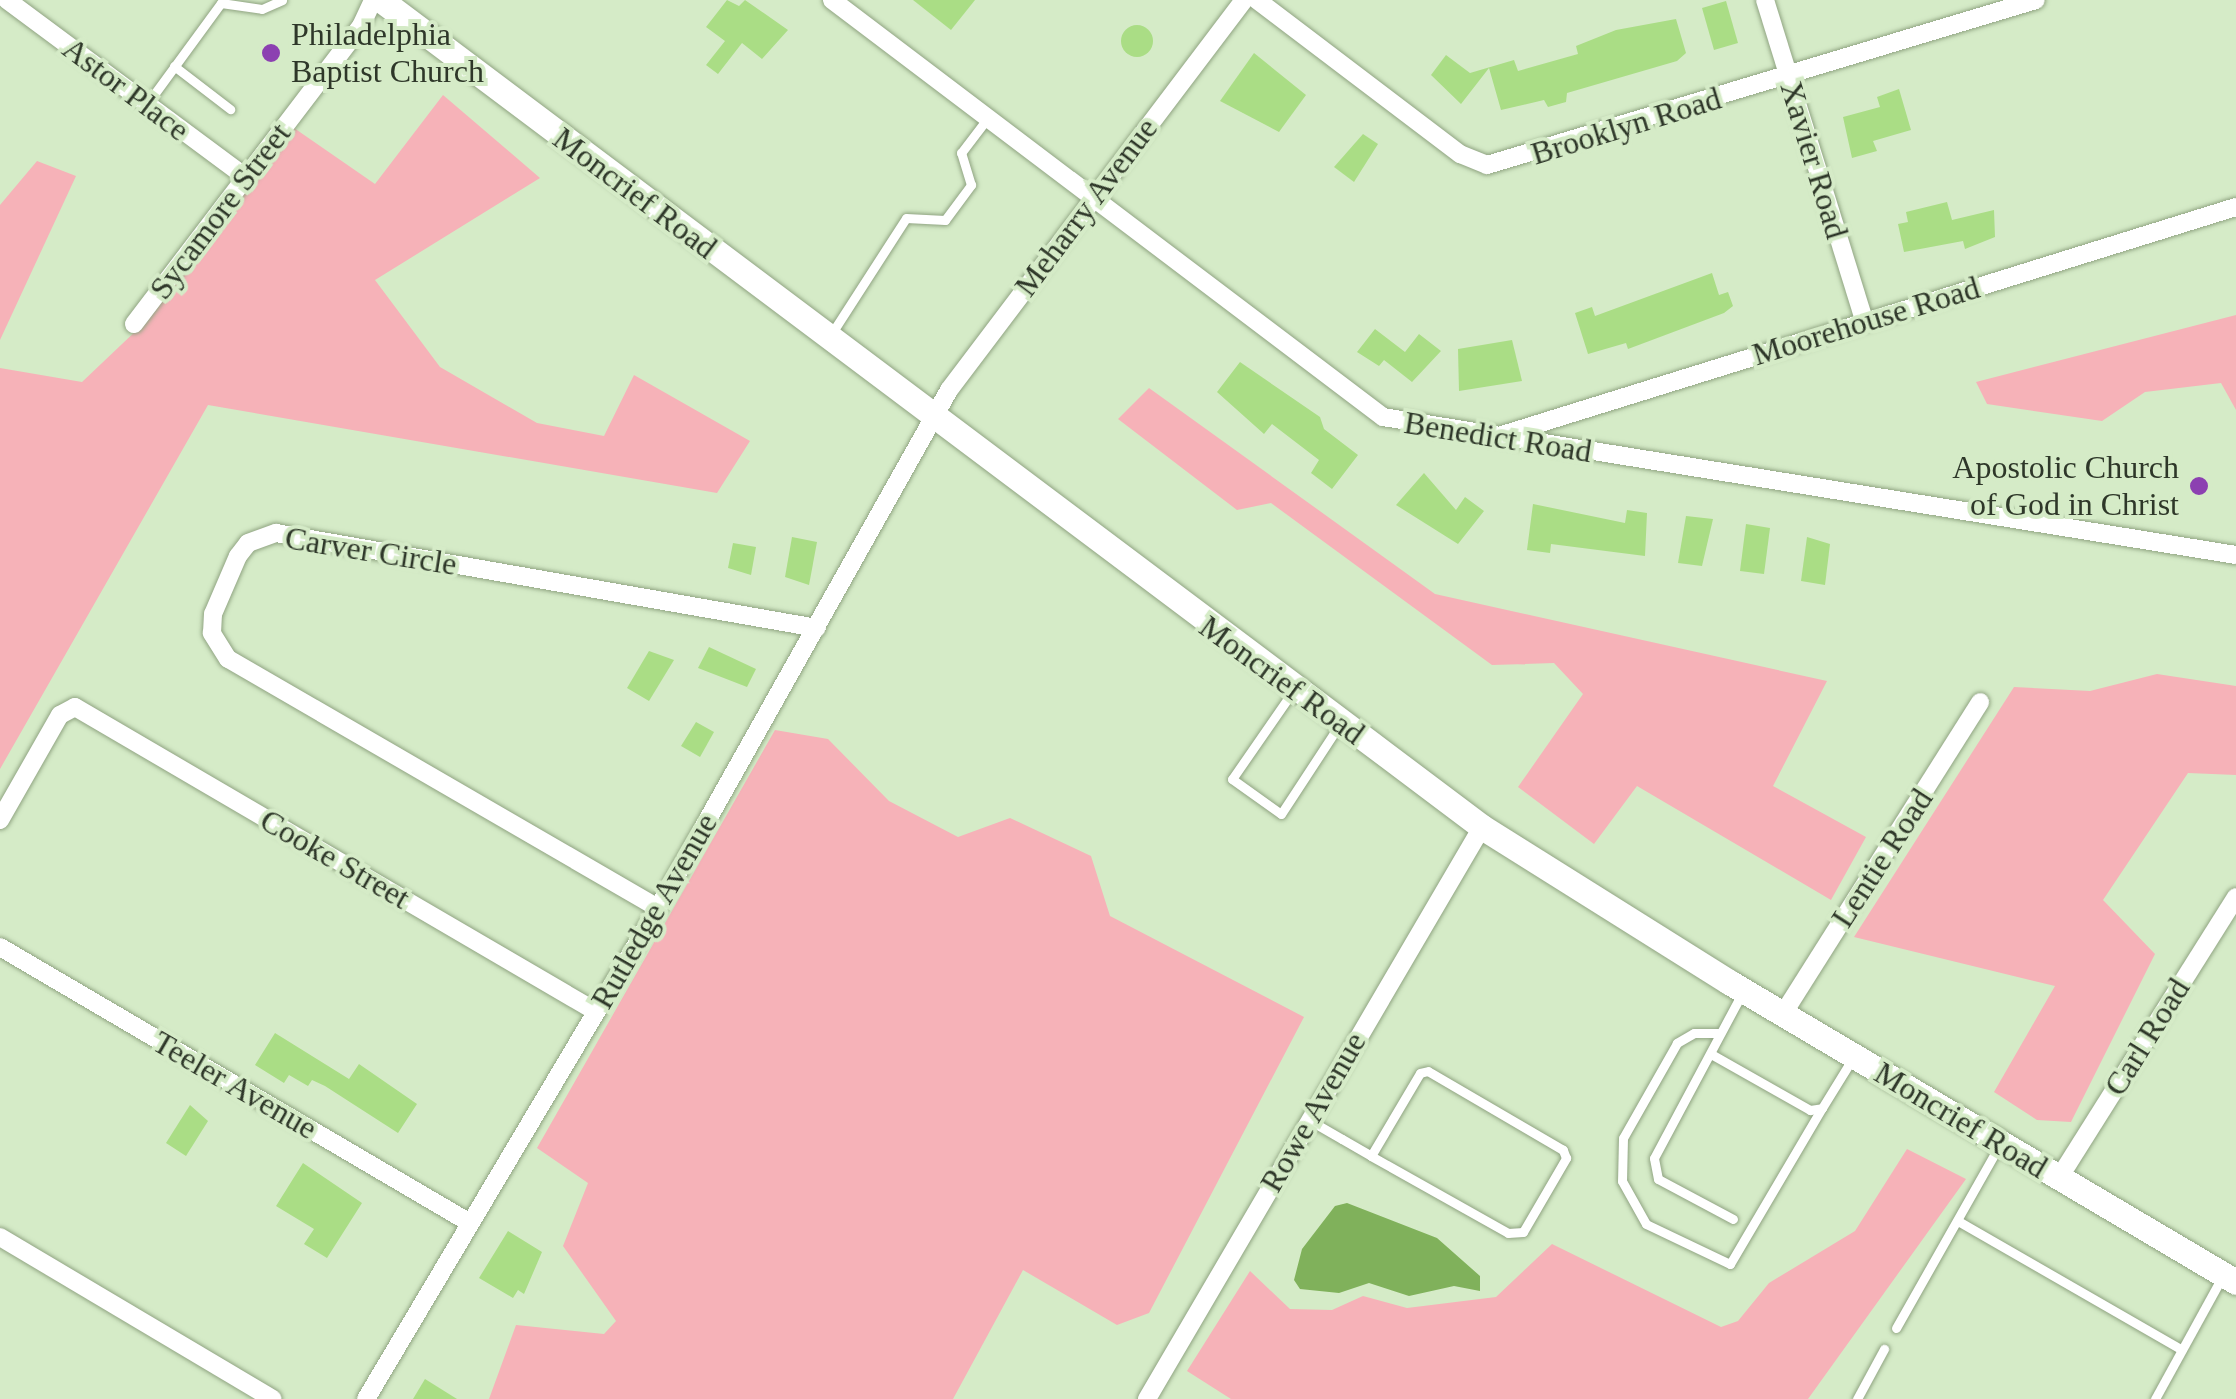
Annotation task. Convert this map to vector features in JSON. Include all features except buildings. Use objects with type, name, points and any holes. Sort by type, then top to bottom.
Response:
[{"type":"main road","name":"Moncrief Road","points":[[377,0],[1293,690],[1482,826],[1744,990],[2230,1278]]},
{"type":"street","name":"Astor Place","points":[[7,0],[245,177]]},
{"type":"street","name":"Sycamore Street","points":[[134,324],[377,0]]},
{"type":"street","name":"Benedict Road","points":[[832,0],[1370,410],[1397,422],[2236,555]]},
{"type":"street","name":"Meharry Avenue","points":[[935,420],[1093,197],[1244,0]]},
{"type":"street","name":"Brooklyn Road","points":[[1256,0],[1460,154],[1487,165],[2036,0]]},
{"type":"street","name":"Xavier Road","points":[[1765,0],[1864,320]]},
{"type":"street","name":"Moorehouse Road","points":[[1496,436],[2236,207]]},
{"type":"street","name":"Rutledge Avenue","points":[[366,1399],[658,908],[935,420]]},
{"type":"street","name":"Carver Circle","points":[[658,908],[228,659],[212,633],[213,614],[238,556],[248,543],[276,534],[817,628]]},
{"type":"street","name":"Lentie Road","points":[[1784,1014],[1980,702]]},
{"type":"street","name":"Cooke Street","points":[[0,820],[60,715],[74,706],[595,1011]]},
{"type":"street","name":"Rowe Avenue","points":[[1147,1399],[1482,826]]},
{"type":"street","name":"Carl Road","points":[[2060,1178],[2236,898]]},
{"type":"street","name":"Teeler Avenue","points":[[0,948],[470,1223]]},
{"type":"street","points":[[0,1237],[272,1399]]},
{"type":"lane","points":[[146,104],[223,1],[262,10],[282,0]]},
{"type":"lane","points":[[174,66],[230,109]]},
{"type":"lane","points":[[828,339],[906,218],[945,220],[971,185],[961,154],[988,119]]},
{"type":"lane","points":[[1293,690],[1232,778],[1281,814],[1340,724]]},
{"type":"lane","points":[[1732,1219],[1658,1179],[1654,1158],[1744,990]]},
{"type":"lane","points":[[1718,1034],[1694,1033],[1677,1043],[1623,1138],[1622,1182],[1646,1224],[1730,1264],[1854,1056]]},
{"type":"lane","points":[[1711,1054],[1810,1110],[1822,1108]]},
{"type":"lane","points":[[1309,1120],[1371,1156],[1508,1233],[1523,1232],[1566,1158],[1563,1150],[1428,1071],[1371,1156]]},
{"type":"lane","points":[[1896,1328],[2000,1143]]},
{"type":"lane","points":[[1958,1221],[2182,1350]]},
{"type":"lane","points":[[2154,1399],[2230,1278]]},
{"type":"lane","points":[[1861,1398],[1884,1349]]},
{"type":"shaded area","points":[[443,95],[540,178],[375,280],[440,367],[537,423],[604,436],[634,375],[750,441],[717,493],[208,405],[0,769],[0,368],[82,382],[141,326],[294,128],[375,184]]},
{"type":"shaded area","points":[[37,161],[76,176],[0,340],[0,205]]},
{"type":"shaded area","points":[[2236,315],[2236,410],[2221,383],[2145,392],[2102,421],[1987,404],[1976,382]]},
{"type":"shaded area","points":[[1149,388],[1435,594],[1827,681],[1773,786],[1866,837],[1831,900],[1637,786],[1594,844],[1518,787],[1583,694],[1554,663],[1492,665],[1271,503],[1237,510],[1118,419]]},
{"type":"shaded area","points":[[2157,674],[2236,686],[2236,775],[2188,773],[2103,900],[2155,954],[2071,1122],[2037,1120],[1994,1092],[2055,986],[1854,937],[2014,687],[2090,691]]},
{"type":"shaded area","points":[[775,730],[828,739],[889,801],[958,837],[1010,818],[1091,856],[1110,916],[1304,1017],[1149,1313],[1117,1325],[1023,1270],[953,1399],[489,1399],[516,1325],[604,1334],[616,1321],[563,1246],[588,1183],[537,1148]]},
{"type":"shaded area","points":[[1907,1149],[1966,1179],[1808,1399],[1231,1399],[1187,1371],[1250,1271],[1290,1309],[1332,1310],[1363,1296],[1407,1308],[1496,1297],[1552,1244],[1721,1327],[1738,1321],[1769,1283],[1855,1231]]},
{"type":"shaded area","points":[[1347,1203],[1437,1238],[1480,1276],[1480,1291],[1454,1286],[1409,1296],[1369,1283],[1339,1293],[1300,1289],[1294,1280],[1302,1249],[1335,1206]]},
{"type":"place","name":"Philadelphia Baptist Church","points":[[271,53]]},
{"type":"place","name":"Apostolic Church of God in Christ","points":[[2199,486]]}]
